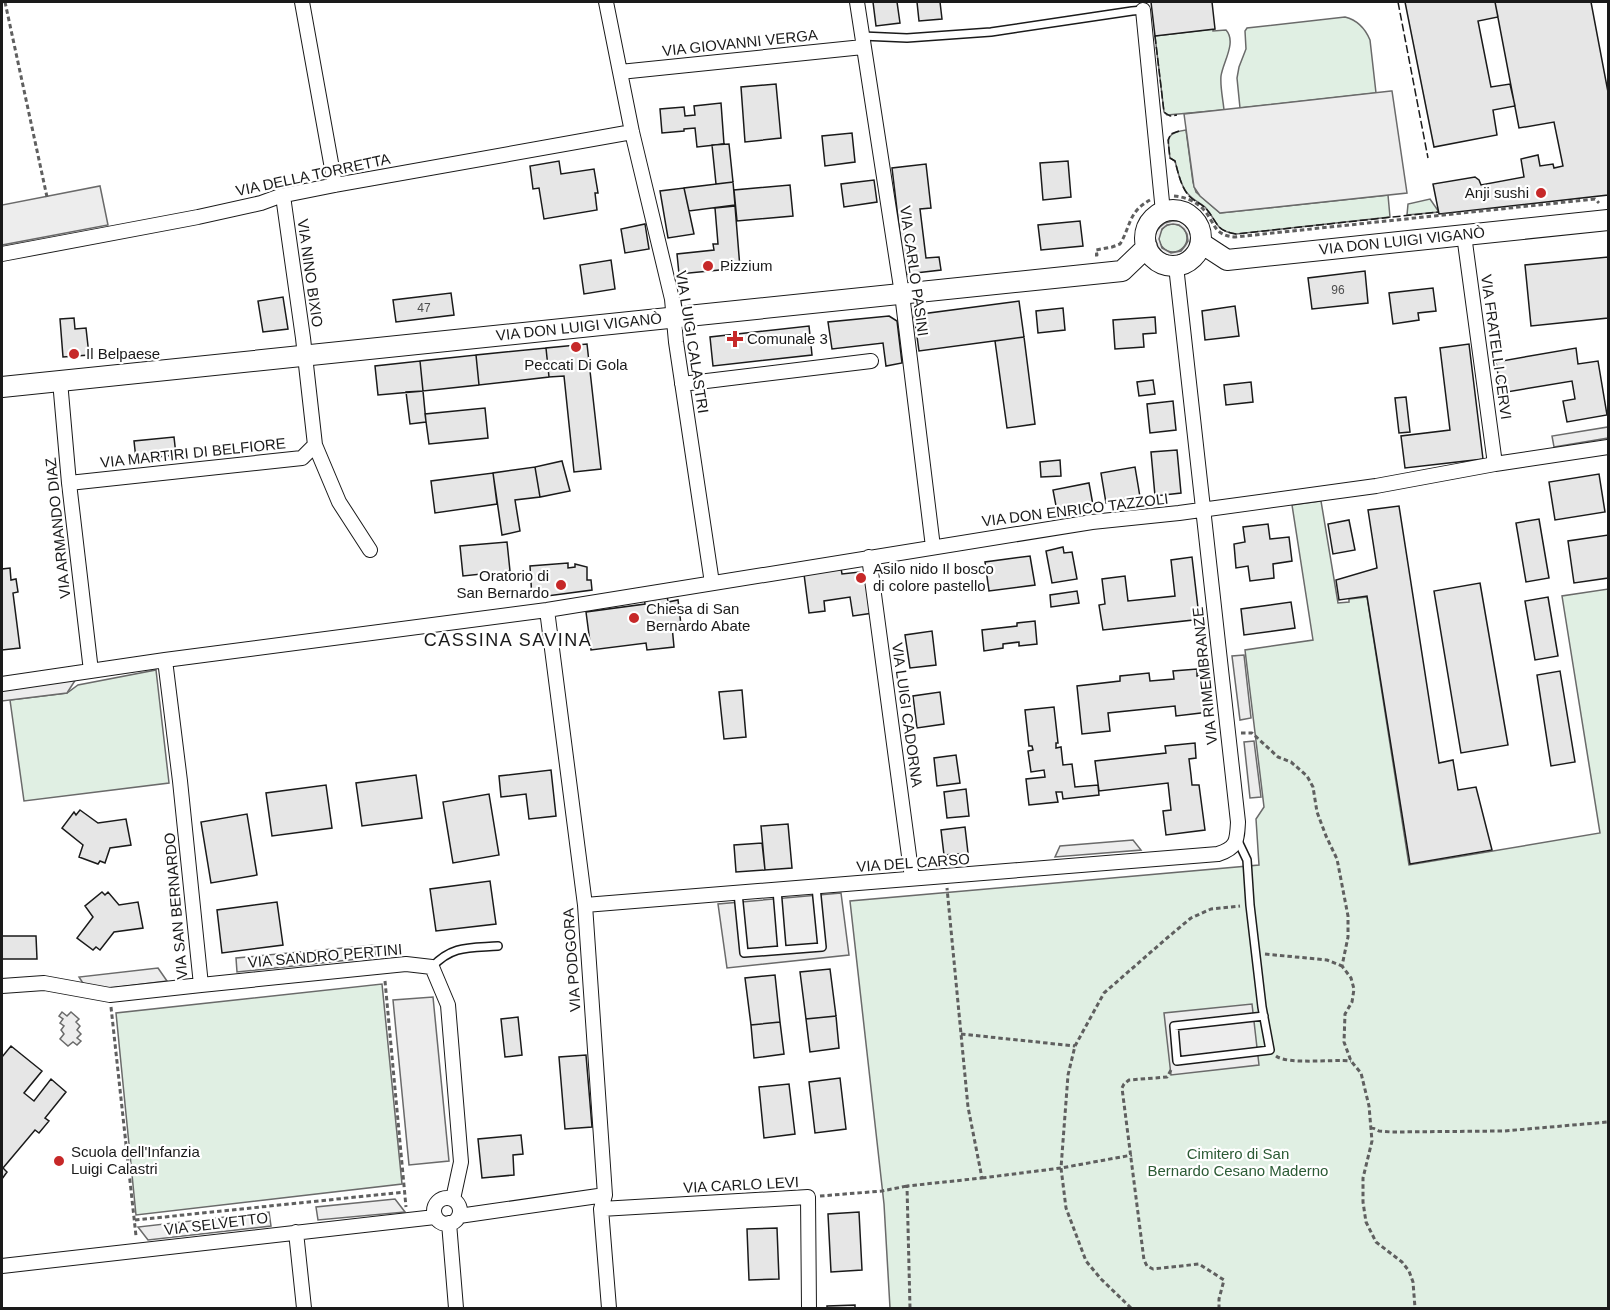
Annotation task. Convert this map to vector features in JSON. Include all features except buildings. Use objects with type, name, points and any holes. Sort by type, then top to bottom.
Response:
[{"type":"street","points":[[302,2],[335,185]]},
{"type":"street","name":"VIA LUIGI CALASTRI","points":[[606,2],[632,132],[672,299],[676,342],[712,583]]},
{"type":"street","name":"VIA CARLO PASINI","points":[[857,2],[902,294],[933,547]]},
{"type":"street","points":[[1143,10],[1162,204],[1168,211],[1180,211],[1191,216],[1200,231],[1199,249],[1192,259],[1182,265],[1170,266],[1158,262],[1147,248],[1146,235],[1149,224],[1162,204]]},
{"type":"street","name":"VIA GIOVANNI VERGA","points":[[620,72],[862,42]]},
{"type":"street","name":"VIA DELLA TORRETTA","points":[[2,254],[207,215],[335,185],[632,132]]},
{"type":"street","name":"VIA NINO BIXIO","points":[[283,196],[315,445],[339,502],[370,550]]},
{"type":"street","name":"VIA DON LUIGI VIGANÒ","points":[[1201,243],[1227,260],[1464,235],[1605,214]]},
{"type":"street","name":"VIA FRATELLI CERVI","points":[[1464,235],[1495,464]]},
{"type":"street","name":"VIA DON LUIGI VIGANÒ","points":[[2,387],[1122,271],[1147,248]]},
{"type":"street","name":"VIA RIMEMBRANZE","points":[[1176,266],[1238,822],[1237,839]]},
{"type":"street","points":[[682,384],[871,362]]},
{"type":"street","name":"VIA ARMANDO DIAZ","points":[[60,381],[69,483],[91,671]]},
{"type":"street","name":"VIA MARTIRI DI BELFIORE","points":[[69,483],[302,458],[315,445]]},
{"type":"street","name":"VIA DON ENRICO TAZZOLI","points":[[547,610],[1092,522],[1202,510],[1376,486],[1495,464],[1608,447]]},
{"type":"street","name":"VIA LUIGI CADORNA","points":[[869,557],[912,878]]},
{"type":"street","points":[[2,684],[165,660],[547,610]]},
{"type":"street","name":"VIA PODGORA","points":[[547,610],[585,905],[609,1308]]},
{"type":"street","name":"VIA SAN BERNARDO","points":[[2,986],[44,983],[110,995],[201,985],[182,793],[165,660]]},
{"type":"street","name":"VIA DEL CARSO","points":[[585,905],[1218,854],[1230,850],[1237,839]]},
{"type":"street","name":"VIA SANDRO PERTINI","points":[[201,985],[406,964],[432,967]]},
{"type":"street","points":[[432,967],[448,1005],[460,1162],[453,1199]]},
{"type":"street","name":"VIA CARLO LEVI","points":[[603,1202],[808,1197],[809,1308]]},
{"type":"street","points":[[456,1308],[454,1220],[459,1205],[453,1199],[445,1198],[437,1202],[434,1209],[435,1217],[441,1222],[454,1220],[603,1202]]},
{"type":"street","name":"VIA SELVETTO","points":[[2,1266],[435,1217]]},
{"type":"street","points":[[296,1232],[304,1308]]},
{"type":"lane","points":[[862,42],[991,32],[1143,10]]},
{"type":"lane","points":[[1237,839],[1247,860],[1250,905],[1270,1050],[1177,1061],[1174,1026],[1264,1016]]},
{"type":"lane","points":[[738,893],[744,953],[822,947],[816,887]]},
{"type":"lane","points":[[777,890],[782,950]]},
{"type":"lane","points":[[432,967],[441,957],[457,949],[498,946]]},
{"type":"path","points":[[5,2],[47,196]]},
{"type":"path","points":[[1085,256],[1097,255],[1096,249],[1120,244],[1130,219],[1147,201],[1162,204],[1175,196],[1191,200],[1203,209],[1216,230],[1236,237],[1595,199],[1605,214]]},
{"type":"path","points":[[1228,734],[1252,733],[1278,757],[1291,762],[1307,776],[1313,787],[1317,812],[1337,859],[1348,916],[1348,937],[1342,966]]},
{"type":"path","points":[[946,877],[968,1107],[982,1178]]},
{"type":"path","points":[[1131,1308],[1086,1261],[1066,1208],[1061,1168],[1068,1075],[1075,1046],[1104,993],[1191,918],[1211,909],[1250,905]]},
{"type":"path","points":[[1256,953],[1327,960],[1342,966],[1351,978],[1354,989],[1352,1002],[1345,1014],[1344,1042],[1351,1061],[1361,1073],[1369,1106],[1371,1142],[1363,1178],[1366,1222],[1376,1242],[1402,1262],[1409,1271],[1413,1282],[1415,1308]]},
{"type":"path","points":[[384,967],[408,1220]]},
{"type":"path","points":[[110,995],[138,1250]]},
{"type":"path","points":[[961,1034],[1075,1046]]},
{"type":"path","points":[[1270,1050],[1279,1059],[1293,1062],[1351,1061]]},
{"type":"path","points":[[1177,1061],[1167,1077],[1129,1080],[1122,1088],[1144,1260],[1147,1266],[1153,1269],[1199,1264],[1224,1280],[1219,1308]]},
{"type":"path","points":[[1371,1127],[1379,1131],[1391,1132],[1504,1131],[1608,1122]]},
{"type":"path","points":[[808,1197],[882,1191],[1061,1168],[1131,1155]]},
{"type":"path","points":[[907,1186],[910,1308]]},
{"type":"path","points":[[135,1220],[405,1192]]},
{"type":"green space","points":[[1345,17],[1360,25],[1370,40],[1376,93],[1240,108],[1237,78],[1246,49],[1245,31],[1247,28]]},
{"type":"green space","points":[[1213,29],[1213,31],[1226,30],[1230,40],[1221,76],[1224,110],[1167,115],[1164,112],[1155,36]]},
{"type":"green space","points":[[1186,130],[1196,192],[1220,213],[1388,195],[1390,217],[1236,234],[1223,230],[1205,207],[1184,189],[1175,161],[1170,158],[1169,138],[1174,133]]},
{"type":"green space","points":[[1430,199],[1439,212],[1407,215],[1408,204]]},
{"type":"green space","points":[[1173,224],[1183,228],[1187,238],[1183,248],[1173,252],[1163,248],[1159,238],[1163,228]]},
{"type":"green space","name":"Cimitero di San Bernardo Cesano Maderno","points":[[1321,501],[1338,603],[1367,597],[1409,865],[1600,833],[1562,596],[1608,589],[1608,1308],[890,1308],[884,1204],[850,901],[1259,865],[1256,819],[1264,807],[1245,650],[1313,640],[1292,505]]},
{"type":"green space","points":[[156,670],[169,783],[24,801],[10,700],[67,693],[78,685]]},
{"type":"green space","points":[[382,984],[402,1184],[136,1215],[116,1013]]},
{"type":"shaded area","points":[[1392,91],[1407,193],[1220,213],[1200,196],[1194,187],[1184,114]]},
{"type":"shaded area","points":[[100,186],[108,225],[2,245],[2,205]]},
{"type":"shaded area","points":[[1179,221],[1189,230],[1191,237],[1189,247],[1182,254],[1167,256],[1158,247],[1156,232],[1165,223]],"holes":[[[1167,225],[1179,225],[1187,234],[1188,241],[1181,251],[1171,253],[1162,248],[1159,239],[1162,229]]]},
{"type":"shaded area","points":[[1608,427],[1608,438],[1554,447],[1552,436]]},
{"type":"shaded area","points":[[1244,655],[1251,718],[1240,720],[1232,656]]},
{"type":"shaded area","points":[[76,679],[67,693],[2,701],[2,689]]},
{"type":"shaded area","points":[[1254,741],[1261,797],[1250,798],[1244,742]]},
{"type":"shaded area","points":[[1133,840],[1141,850],[1055,857],[1060,846]]},
{"type":"shaded area","points":[[841,893],[849,955],[727,968],[718,904]]},
{"type":"shaded area","points":[[375,945],[376,957],[237,972],[236,958]]},
{"type":"shaded area","points":[[158,968],[167,981],[88,991],[79,977]]},
{"type":"shaded area","points":[[433,997],[449,1161],[409,1165],[393,1000]]},
{"type":"shaded area","points":[[1252,1004],[1259,1065],[1171,1075],[1164,1013]]},
{"type":"shaded area","points":[[62,1012],[67,1016],[71,1012],[79,1019],[76,1022],[80,1026],[77,1030],[81,1034],[77,1038],[81,1041],[77,1045],[73,1042],[68,1046],[60,1039],[64,1034],[61,1030],[64,1026],[60,1023],[63,1019],[59,1016]]},
{"type":"shaded area","points":[[395,1199],[405,1212],[318,1220],[316,1207]]},
{"type":"shaded area","points":[[269,1212],[271,1226],[148,1240],[138,1227]]},
{"type":"fence","points":[[1398,2],[1428,158]]},
{"type":"fence","points":[[1155,36],[1164,112],[1170,116],[1177,115]]},
{"type":"fence","points":[[1179,131],[1171,134],[1168,140],[1170,158],[1175,161],[1184,188],[1189,196],[1206,209],[1219,226],[1230,233],[1439,212]]},
{"type":"place","name":"Anji sushi","points":[[1541,193]]},
{"type":"place","name":"Pizzium","points":[[708,266]]},
{"type":"place","name":"Comunale 3","points":[[735,339]]},
{"type":"place","name":"Peccati Di Gola","points":[[576,347]]},
{"type":"place","name":"Il Belpaese","points":[[74,354]]},
{"type":"place","name":"Asilo nido Il bosco di colore pastello","points":[[861,578]]},
{"type":"place","name":"Oratorio di San Bernardo","points":[[561,585]]},
{"type":"place","name":"Chiesa di San Bernardo Abate","points":[[634,618]]},
{"type":"place","name":"Scuola dell'Infanzia Luigi Calastri","points":[[59,1161]]},
{"type":"district","name":"CASSINA SAVINA","points":[[508,640]]}]
